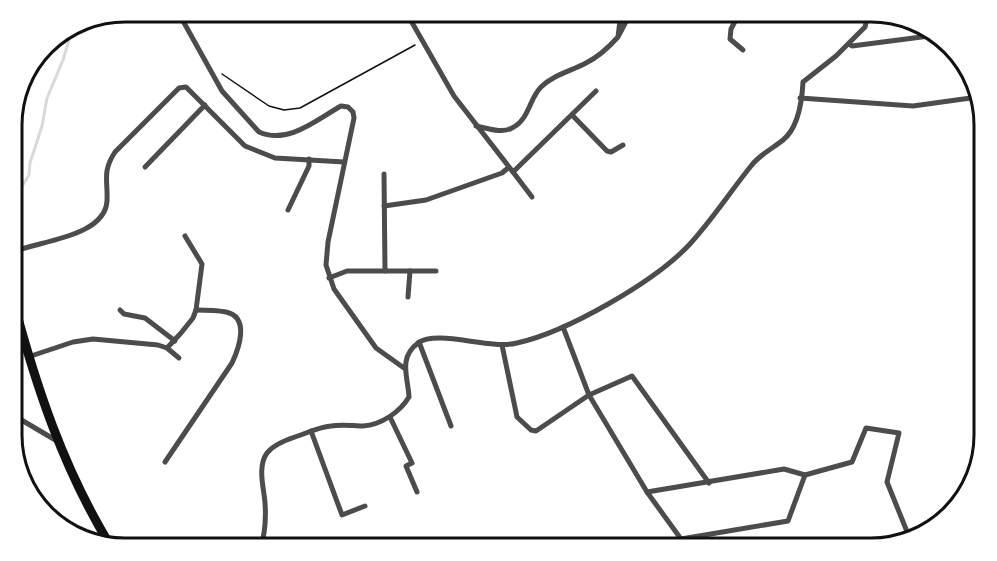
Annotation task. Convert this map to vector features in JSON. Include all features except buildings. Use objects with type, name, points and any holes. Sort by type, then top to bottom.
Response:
[{"type":"highway","points":[[22,334],[58,442],[80,490],[105,536]]},
{"type":"street","points":[[183,22],[222,91],[259,132],[280,137],[291,134],[341,106],[348,106],[352,112],[354,118],[328,242],[326,265],[329,278],[346,308],[376,348],[404,368]]},
{"type":"street","points":[[412,22],[454,96],[532,197]]},
{"type":"street","points":[[618,37],[620,22]]},
{"type":"street","points":[[476,126],[502,131],[519,124],[542,86],[555,77],[588,62],[618,37],[626,22]]},
{"type":"street","points":[[735,22],[730,39],[743,50]]},
{"type":"street","points":[[263,538],[265,503],[262,481],[266,454],[272,448],[287,440],[329,426],[374,425],[390,417],[403,406],[409,397],[404,368],[405,359],[419,342],[439,338],[502,345],[516,344],[563,327],[633,288],[665,266],[705,227],[752,163],[791,131],[803,82],[849,44],[865,27],[866,22]]},
{"type":"street","points":[[849,44],[852,46],[924,37]]},
{"type":"street","points":[[22,250],[65,238],[97,221],[105,211],[107,201],[105,176],[108,163],[115,152],[179,88],[186,87],[245,146],[268,157],[344,162]]},
{"type":"street","points":[[384,206],[426,200],[511,170],[596,91]]},
{"type":"street","points":[[800,98],[913,106],[971,99]]},
{"type":"street","points":[[145,167],[205,105]]},
{"type":"street","points":[[572,115],[607,151],[610,152],[623,145]]},
{"type":"street","points":[[288,210],[309,166],[309,159]]},
{"type":"street","points":[[384,174],[385,271]]},
{"type":"street","points":[[166,348],[175,341],[193,318],[196,310],[202,264],[185,236]]},
{"type":"street","points":[[329,278],[347,271],[436,271]]},
{"type":"street","points":[[408,297],[410,271]]},
{"type":"street","points":[[120,310],[124,314],[145,318],[175,341]]},
{"type":"street","points":[[165,462],[232,363],[240,347],[241,331],[236,317],[228,312],[196,310]]},
{"type":"street","points":[[563,327],[589,395],[647,492],[680,538]]},
{"type":"street","points":[[28,357],[73,342],[93,339],[143,342],[166,348],[179,358]]},
{"type":"street","points":[[419,342],[452,426]]},
{"type":"street","points":[[502,345],[517,417],[531,430],[536,431],[589,395],[633,376],[709,483]]},
{"type":"street","points":[[390,417],[412,463],[406,466],[417,492]]},
{"type":"street","points":[[22,420],[58,442]]},
{"type":"street","points":[[647,492],[784,469],[805,475],[852,462],[866,428],[900,434],[887,482],[907,532]]},
{"type":"street","points":[[311,431],[342,515],[365,506]]},
{"type":"street","points":[[687,538],[788,521],[805,475]]},
{"type":"path","points":[[207,67],[225,76],[269,106],[284,110],[300,108],[422,41]]},
{"type":"waterway","points":[[22,186],[29,175],[47,98],[69,40]]}]
